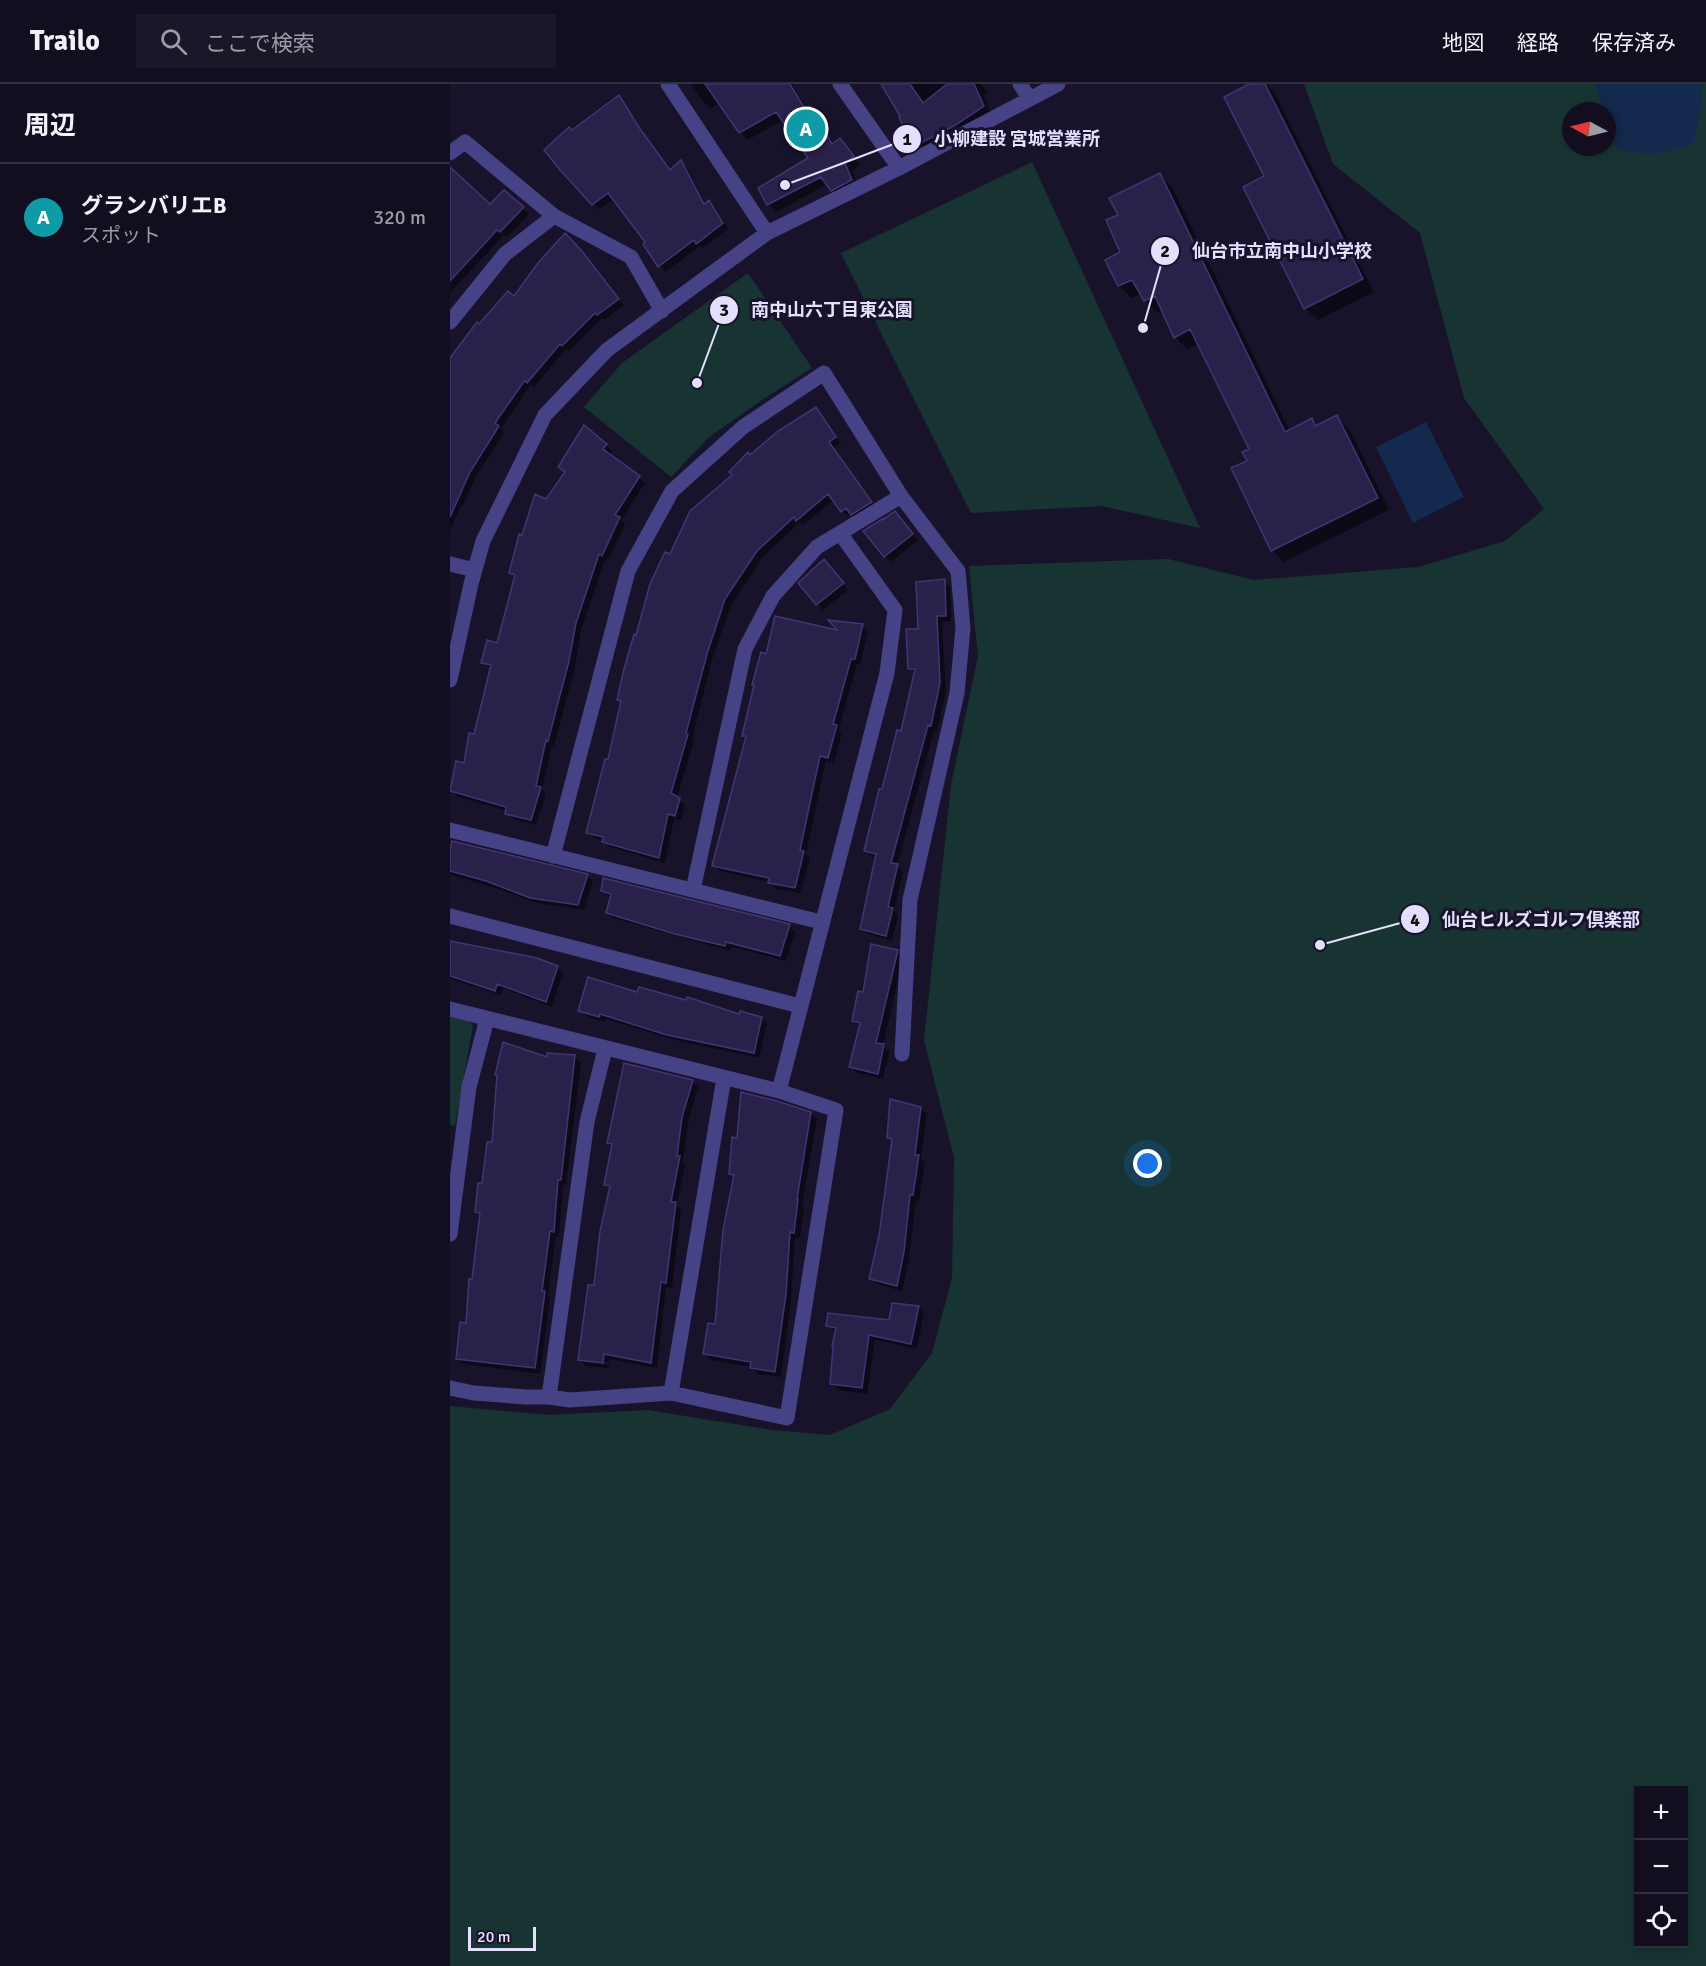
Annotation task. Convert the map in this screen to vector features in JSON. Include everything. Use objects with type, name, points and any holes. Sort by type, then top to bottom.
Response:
[{"type":"street","points":[[668,84],[767,233]]},
{"type":"street","points":[[840,84],[899,168]]},
{"type":"street","points":[[1020,84],[1029,98]]},
{"type":"street","points":[[450,681],[483,541],[545,415],[607,350],[767,233],[899,168],[1058,84]]},
{"type":"street","points":[[450,153],[465,142],[554,216],[631,257],[662,311]]},
{"type":"street","points":[[450,322],[505,255],[554,216]]},
{"type":"street","points":[[553,856],[628,571],[672,491],[743,427],[824,373],[901,496],[958,571],[963,628],[957,693],[909,900],[902,1054]]},
{"type":"street","points":[[693,891],[745,649],[773,596],[817,547],[901,496]]},
{"type":"street","points":[[778,1091],[887,673],[895,610],[840,533]]},
{"type":"street","points":[[450,564],[475,570]]},
{"type":"street","points":[[450,830],[821,922]]},
{"type":"street","points":[[450,916],[800,1005]]},
{"type":"street","points":[[450,1009],[778,1091],[836,1110],[787,1418],[671,1393],[570,1400],[474,1393],[450,1388]]},
{"type":"street","points":[[450,1234],[469,1087],[487,1019]]},
{"type":"street","points":[[549,1397],[587,1122],[605,1049]]},
{"type":"street","points":[[671,1393],[724,1078]]},
{"type":"green space","points":[[1304,84],[1706,84],[1706,1966],[450,1966],[450,1406],[548,1415],[648,1410],[772,1430],[830,1435],[890,1409],[932,1353],[952,1278],[954,1158],[924,1040],[951,785],[978,656],[969,566],[1168,559],[1254,580],[1418,567],[1505,541],[1544,509],[1464,398],[1420,233],[1333,164]]},
{"type":"green space","points":[[1032,162],[1200,528],[1102,506],[971,513],[841,253]]},
{"type":"green space","points":[[748,273],[812,368],[709,437],[671,477],[584,407],[622,363]]},
{"type":"green space","points":[[450,1014],[468,1019],[473,1026],[455,1126],[450,1125]]},
{"type":"water","points":[[1595,84],[1702,84],[1702,101],[1694,142],[1665,152],[1617,149],[1616,102],[1601,102]]},
{"type":"water","points":[[1426,422],[1464,497],[1413,523],[1376,447]]},
{"type":"building","points":[[705,84],[790,84],[805,109],[810,106],[832,144],[840,138],[854,156],[845,163],[852,180],[831,191],[821,177],[767,205],[758,188],[808,158],[776,112],[739,133]]},
{"type":"building","points":[[881,84],[910,84],[923,103],[947,84],[974,84],[984,106],[954,126],[913,147],[900,116]]},
{"type":"building","points":[[1249,84],[1265,84],[1363,279],[1304,309],[1243,187],[1264,176],[1224,97]]},
{"type":"building","points":[[619,95],[670,170],[681,160],[704,204],[709,200],[723,223],[696,244],[694,240],[658,267],[643,244],[645,242],[608,193],[592,205],[544,150],[569,127],[572,130]]},
{"type":"building","points":[[450,167],[490,204],[504,190],[524,207],[500,232],[497,230],[450,281]]},
{"type":"building","points":[[1160,173],[1285,432],[1312,418],[1315,426],[1337,415],[1378,498],[1271,551],[1231,468],[1247,461],[1242,452],[1249,449],[1190,329],[1174,338],[1155,296],[1144,301],[1132,280],[1118,286],[1105,260],[1120,252],[1106,220],[1118,215],[1109,198]]},
{"type":"building","points":[[565,233],[619,299],[597,315],[595,313],[562,346],[560,344],[527,383],[525,380],[495,423],[499,426],[470,472],[450,517],[450,358],[477,322],[479,324],[508,291],[514,296],[538,263]]},
{"type":"building","points":[[816,407],[836,437],[829,442],[872,502],[851,515],[846,508],[841,512],[828,494],[796,521],[794,517],[757,551],[725,599],[707,654],[671,793],[680,798],[675,816],[668,814],[659,858],[602,842],[603,837],[586,833],[605,759],[608,759],[621,701],[617,700],[623,673],[650,584],[665,552],[670,554],[690,511],[732,475],[729,472],[748,452],[750,455],[778,431]]},
{"type":"building","points":[[584,425],[607,444],[603,449],[640,476],[615,515],[620,517],[602,556],[599,554],[576,623],[569,661],[548,741],[546,740],[536,786],[541,787],[531,820],[505,814],[506,807],[450,791],[456,761],[464,763],[469,733],[474,734],[491,665],[481,663],[487,640],[497,643],[515,575],[509,573],[519,534],[522,535],[535,494],[546,499],[565,472],[558,467]]},
{"type":"building","points":[[895,511],[913,534],[884,557],[863,531]]},
{"type":"building","points":[[824,559],[844,583],[816,605],[798,583]]},
{"type":"building","points":[[945,579],[946,616],[937,616],[940,683],[931,726],[928,725],[891,863],[898,864],[888,907],[893,908],[886,936],[860,929],[876,854],[864,851],[879,789],[882,789],[897,730],[901,731],[915,669],[908,669],[906,629],[918,629],[916,582]]},
{"type":"building","points":[[775,616],[837,630],[828,620],[863,624],[855,659],[851,659],[833,724],[837,725],[828,758],[820,756],[800,850],[804,851],[795,888],[768,883],[769,878],[712,866],[746,736],[742,736],[754,685],[752,685],[761,652],[766,654]]},
{"type":"building","points":[[452,841],[588,874],[578,905],[530,898],[486,881],[450,871]]},
{"type":"building","points":[[603,878],[790,924],[780,956],[726,942],[725,946],[675,934],[606,913],[611,894],[601,891]]},
{"type":"building","points":[[450,941],[537,958],[558,966],[546,1002],[497,984],[495,991],[450,976]]},
{"type":"building","points":[[871,944],[898,950],[876,1043],[884,1044],[878,1074],[849,1067],[860,1023],[852,1021],[858,991],[863,992]]},
{"type":"building","points":[[588,977],[637,992],[639,987],[686,1000],[687,997],[739,1014],[740,1011],[762,1017],[754,1053],[667,1035],[600,1014],[599,1017],[578,1011]]},
{"type":"building","points":[[503,1042],[547,1057],[547,1053],[575,1055],[561,1180],[558,1180],[554,1232],[550,1231],[542,1291],[545,1291],[535,1368],[456,1359],[460,1322],[466,1323],[469,1279],[472,1279],[480,1213],[475,1212],[478,1183],[482,1183],[487,1142],[492,1142],[497,1075],[495,1075]]},
{"type":"building","points":[[624,1063],[693,1080],[682,1117],[677,1156],[680,1156],[671,1202],[676,1202],[666,1283],[661,1282],[651,1363],[604,1354],[603,1363],[578,1360],[588,1285],[594,1285],[600,1231],[610,1186],[604,1185],[612,1144],[607,1143]]},
{"type":"building","points":[[741,1092],[811,1112],[794,1233],[790,1232],[786,1294],[775,1372],[750,1368],[751,1362],[703,1354],[708,1323],[715,1324],[723,1230],[734,1175],[729,1174],[732,1137],[737,1138]]},
{"type":"building","points":[[890,1099],[921,1107],[915,1155],[919,1155],[913,1195],[910,1195],[904,1252],[897,1286],[869,1279],[879,1236],[892,1139],[887,1138]]},
{"type":"building","points":[[892,1303],[919,1306],[911,1344],[869,1335],[862,1388],[830,1384],[832,1346],[836,1328],[826,1326],[828,1313],[889,1320]]},
{"type":"place","name":"グランバリエB","points":[[806,129]]},
{"type":"place","name":"小柳建設 宮城営業所","points":[[785,185]]},
{"type":"place","name":"仙台市立南中山小学校","points":[[1143,328]]},
{"type":"place","name":"南中山六丁目東公園","points":[[697,383]]},
{"type":"place","name":"仙台ヒルズゴルフ倶楽部","points":[[1320,945]]}]
